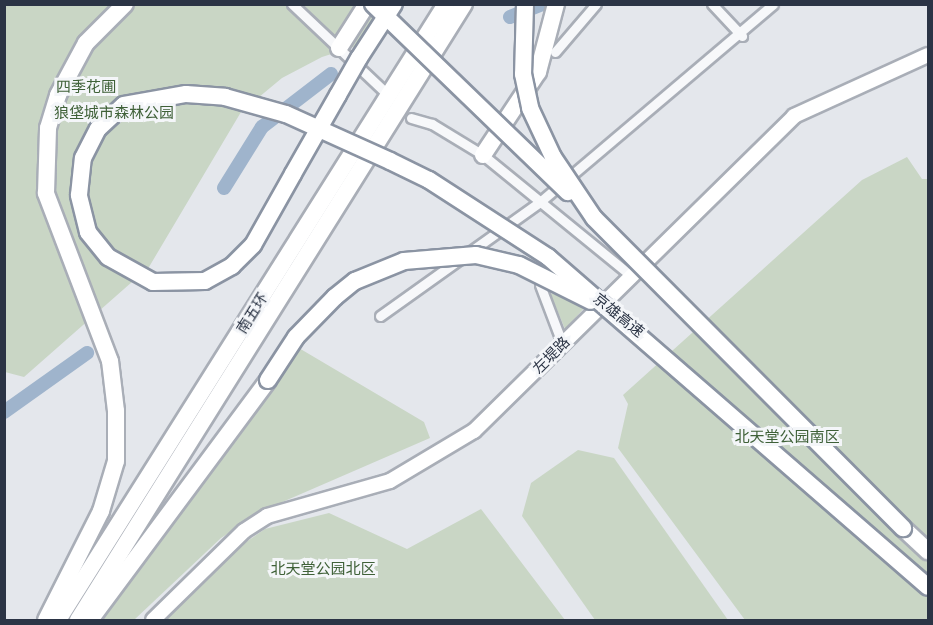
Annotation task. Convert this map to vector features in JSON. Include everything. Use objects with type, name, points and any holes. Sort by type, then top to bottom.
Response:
[{"type":"highway","points":[[46,621],[101,511],[116,461],[117,411],[110,361],[56,231],[46,193],[46,161],[58,95],[87,43],[125,4]]},
{"type":"highway","points":[[339,48],[367,4]]},
{"type":"highway","points":[[373,4],[594,218],[928,551]]},
{"type":"highway","name":"京雄高速","points":[[394,4],[253,244],[232,266],[205,282],[153,282],[108,257],[87,232],[79,195],[83,158],[98,129],[124,105],[186,94],[267,107],[476,206],[640,332],[928,586]]},
{"type":"highway","name":"南五环","points":[[58,621],[446,4]]},
{"type":"highway","name":"南五环","points":[[78,621],[464,4]]},
{"type":"highway","points":[[525,4],[523,64],[530,108],[553,157],[594,218]]},
{"type":"highway","points":[[483,155],[522,100],[540,63],[556,4]]},
{"type":"highway","points":[[90,621],[268,380],[296,337],[342,292],[381,269],[427,256],[476,255],[519,265],[640,332]]},
{"type":"main road","name":"左堤路","points":[[153,621],[244,531],[267,516],[421,467],[474,431],[794,116],[928,55]]},
{"type":"street","points":[[292,4],[383,90]]},
{"type":"street","points":[[555,52],[596,4]]},
{"type":"street","points":[[712,4],[742,36]]},
{"type":"street","points":[[380,316],[542,201],[742,36],[773,4]]},
{"type":"street","points":[[411,118],[432,124],[483,155],[630,275]]},
{"type":"street","points":[[562,343],[540,285],[608,297]]},
{"type":"green space","name":"狼垡城市森林公园","points":[[4,5],[391,5],[366,43],[322,57],[282,78],[241,112],[149,267],[24,377],[5,372]]},
{"type":"green space","name":"北天堂公园南区","points":[[907,157],[922,179],[928,179],[928,620],[745,620],[618,448],[628,404],[623,395],[862,180]]},
{"type":"green space","points":[[550,293],[587,305],[565,329]]},
{"type":"green space","points":[[287,341],[424,422],[430,438],[264,510],[221,538],[134,620],[102,620]]},
{"type":"green space","points":[[578,450],[614,458],[728,620],[595,620],[522,516],[531,483]]},
{"type":"green space","name":"北天堂公园北区","points":[[481,509],[565,620],[161,620],[230,553],[265,529],[329,513],[407,549]]},
{"type":"waterway","points":[[510,17],[543,4]]},
{"type":"waterway","points":[[224,188],[262,127],[331,74]]},
{"type":"waterway","points":[[4,412],[87,353]]},
{"type":"park label","name":"四季花圃","points":[[86,87]]}]
